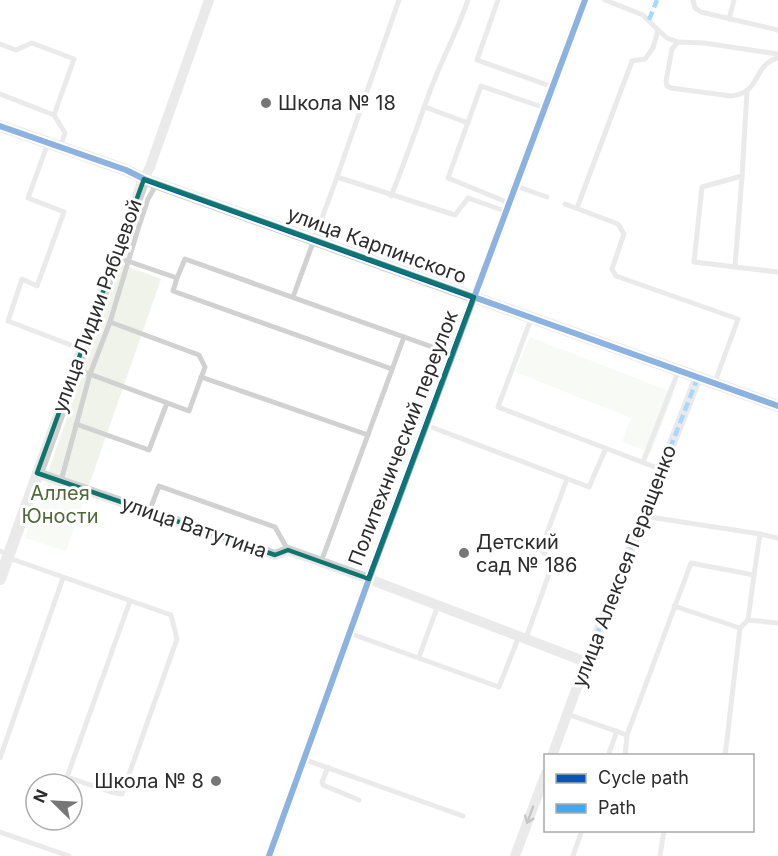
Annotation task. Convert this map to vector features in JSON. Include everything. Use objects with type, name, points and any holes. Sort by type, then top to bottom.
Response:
[{"type":"street","name":"улица Лидии Рябцевой","points":[[0,579],[5,554],[37,474],[209,0]]},
{"type":"street","name":"Политехнический переулок","points":[[269,856],[349,633],[585,0]]},
{"type":"street","name":"улица Карпинского","points":[[0,126],[126,170],[314,241],[778,406]]},
{"type":"street","name":"улица Алексея Геращенко","points":[[553,754],[660,469],[698,377]]},
{"type":"street","name":"улица Ватутина","points":[[37,474],[275,555],[288,550],[586,662]]},
{"type":"street","points":[[516,856],[544,779]]},
{"type":"lane","points":[[293,297],[399,0]]},
{"type":"lane","points":[[391,196],[468,0]]},
{"type":"lane","points":[[498,0],[477,60],[553,87]]},
{"type":"lane","points":[[605,0],[643,15],[669,42],[671,53],[666,81],[668,86],[731,96],[747,92]]},
{"type":"lane","points":[[693,0],[695,8],[701,12],[778,30]]},
{"type":"lane","points":[[729,19],[734,0]]},
{"type":"lane","points":[[659,32],[678,42],[704,43],[778,56]]},
{"type":"lane","points":[[577,208],[632,61],[645,59],[653,48],[659,32]]},
{"type":"lane","points":[[671,53],[678,42]]},
{"type":"lane","points":[[0,44],[16,50],[32,43],[74,59],[54,115]]},
{"type":"lane","points":[[735,267],[747,92],[762,68],[769,60],[778,56]]},
{"type":"lane","points":[[508,207],[448,178],[481,86],[545,108]]},
{"type":"lane","points":[[0,94],[54,115],[65,133],[54,145],[28,198],[64,212],[37,286],[22,279],[8,321],[81,349]]},
{"type":"lane","points":[[425,107],[468,123]]},
{"type":"lane","points":[[742,176],[702,187],[694,262],[778,272]]},
{"type":"lane","points":[[337,177],[455,215],[468,198],[508,207]]},
{"type":"lane","points":[[60,482],[90,374],[110,322],[127,260],[148,199],[157,183]]},
{"type":"lane","points":[[516,186],[547,197]]},
{"type":"lane","points":[[565,204],[618,224],[624,234],[612,269],[616,276],[738,319],[715,383]]},
{"type":"lane","points":[[115,256],[177,279]]},
{"type":"lane","points":[[392,369],[173,291],[185,259],[452,354]]},
{"type":"lane","points":[[531,318],[498,407],[660,469]]},
{"type":"lane","points":[[74,369],[189,411],[205,367],[199,355],[110,322]]},
{"type":"lane","points":[[321,562],[404,337]]},
{"type":"lane","points":[[643,462],[679,370]]},
{"type":"lane","points":[[201,377],[368,435]]},
{"type":"lane","points":[[76,424],[149,450],[167,403]]},
{"type":"lane","points":[[426,425],[589,488],[606,448]]},
{"type":"lane","points":[[349,633],[499,687],[553,563],[541,549],[567,479]]},
{"type":"lane","points":[[149,512],[159,486],[275,527],[288,550]]},
{"type":"lane","points":[[643,516],[778,538]]},
{"type":"lane","points":[[725,754],[740,628],[748,620],[760,534]]},
{"type":"lane","points":[[5,554],[63,578],[171,615],[177,639],[123,794],[68,777],[130,601]]},
{"type":"lane","points":[[625,754],[627,735],[691,563],[754,575]]},
{"type":"lane","points":[[0,758],[63,578]]},
{"type":"lane","points":[[419,657],[438,605]]},
{"type":"lane","points":[[675,606],[740,628]]},
{"type":"lane","points":[[748,620],[778,623]]},
{"type":"lane","points":[[567,714],[627,735]]},
{"type":"lane","points":[[609,754],[616,731]]},
{"type":"lane","points":[[303,759],[463,816]]},
{"type":"lane","points":[[328,767],[322,785],[359,800]]},
{"type":"lane","points":[[0,832],[69,856]]},
{"type":"lane","points":[[573,856],[582,832]]},
{"type":"lane","points":[[660,856],[664,832]]},
{"type":"highlighted area","points":[[144,179],[474,297],[369,579],[288,550],[275,555],[37,473]]},
{"type":"green space","name":"Аллея Юности","points":[[121,264],[161,279],[66,551],[25,538]]},
{"type":"green space","points":[[530,337],[674,393],[651,453],[622,442],[631,418],[515,372]]},
{"type":"marked path","points":[[649,20],[657,0]]},
{"type":"marked path","points":[[586,662],[698,377]]},
{"type":"cycle path","points":[[269,856],[369,579],[585,0]]},
{"type":"cycle path","points":[[0,126],[778,406]]},
{"type":"place","name":"Школа № 18","points":[[266,103]]},
{"type":"place","name":"Детский сад № 186","points":[[464,553]]},
{"type":"place","name":"Школа № 8","points":[[216,781]]}]
